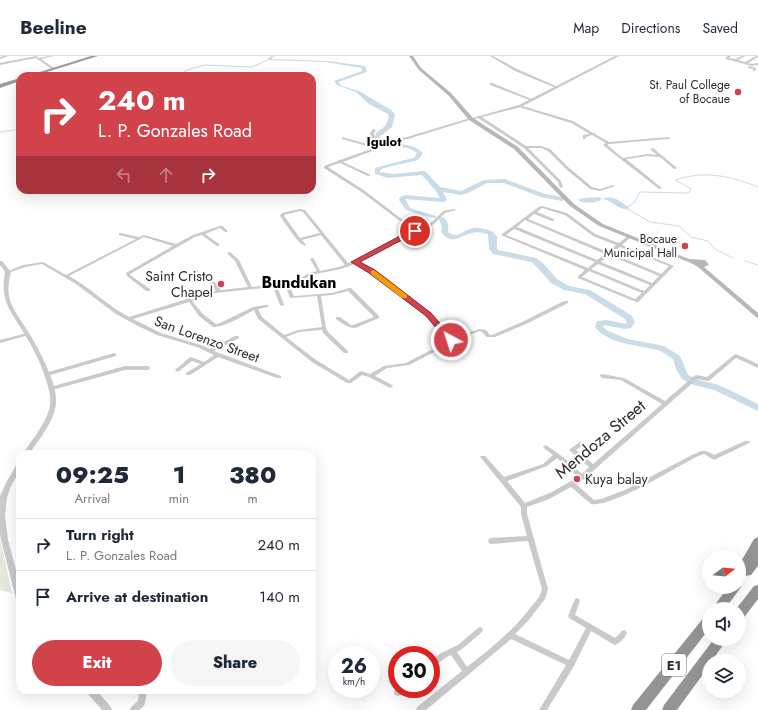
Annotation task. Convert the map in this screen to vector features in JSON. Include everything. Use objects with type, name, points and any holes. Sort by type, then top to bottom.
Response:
[{"type":"highway","points":[[38,72],[91,56]]},
{"type":"highway","points":[[40,72],[96,56]]},
{"type":"highway","points":[[0,85],[16,79]]},
{"type":"highway","points":[[746,563],[758,542]]},
{"type":"highway","points":[[746,573],[758,557]]},
{"type":"highway","points":[[746,606],[758,590]]},
{"type":"highway","points":[[746,609],[758,598]]},
{"type":"highway","name":"E1","points":[[638,710],[702,629]]},
{"type":"highway","name":"E1","points":[[669,710],[716,646]]},
{"type":"main road","points":[[411,56],[420,69],[450,94],[475,118],[516,148],[574,204],[613,230],[687,260],[699,263],[721,285],[728,288],[758,316]]},
{"type":"main road","points":[[475,118],[520,147],[561,187],[564,194]]},
{"type":"street","points":[[0,58],[7,56]]},
{"type":"street","points":[[39,59],[53,56]]},
{"type":"street","points":[[492,56],[516,70],[557,87]]},
{"type":"street","points":[[377,143],[407,138],[520,106],[617,56]]},
{"type":"street","points":[[730,56],[727,58],[744,62],[751,66],[754,70]]},
{"type":"street","points":[[736,60],[744,56]]},
{"type":"street","points":[[758,56],[738,63],[751,66],[758,64]]},
{"type":"street","points":[[0,64],[36,57],[52,68]]},
{"type":"street","points":[[491,84],[533,100]]},
{"type":"street","points":[[520,106],[572,122],[608,142],[668,138]]},
{"type":"street","points":[[475,118],[525,147],[560,182],[561,187]]},
{"type":"street","points":[[374,130],[372,133],[372,138],[377,143],[377,148]]},
{"type":"street","points":[[584,138],[584,136],[594,134]]},
{"type":"street","points":[[343,138],[377,148]]},
{"type":"street","points":[[608,142],[605,146],[660,188]]},
{"type":"street","points":[[525,147],[541,147],[549,150],[567,168],[591,188],[600,190],[613,186]]},
{"type":"street","points":[[377,148],[325,167],[364,192],[415,231]]},
{"type":"street","points":[[652,149],[675,168]]},
{"type":"street","points":[[622,159],[648,155],[659,156]]},
{"type":"street","points":[[339,161],[369,175]]},
{"type":"street","points":[[629,236],[619,245],[597,262],[588,270],[579,277],[636,301],[672,266],[619,245],[594,235],[566,214],[541,207],[503,235],[588,270],[644,292]]},
{"type":"street","points":[[304,245],[282,215],[304,210],[347,266]]},
{"type":"street","points":[[129,319],[189,299],[219,291],[295,283],[310,274],[347,266],[433,223],[444,212],[454,210]]},
{"type":"street","points":[[534,212],[553,220]]},
{"type":"street","points":[[525,219],[662,276]]},
{"type":"street","points":[[148,290],[128,275],[128,273],[194,236],[221,226],[226,231]]},
{"type":"street","points":[[514,227],[653,285]]},
{"type":"street","points":[[202,233],[218,245]]},
{"type":"street","points":[[120,234],[138,238]]},
{"type":"street","points":[[299,239],[322,234]]},
{"type":"street","points":[[67,276],[138,238],[147,236],[177,246]]},
{"type":"street","points":[[229,253],[237,260],[250,287]]},
{"type":"street","points":[[312,259],[319,272]]},
{"type":"street","points":[[0,262],[8,272],[6,295],[8,305],[27,334],[47,374],[52,388],[54,411],[29,450]]},
{"type":"street","points":[[355,262],[372,271],[429,315],[451,340]]},
{"type":"street","name":"San Lorenzo Street","points":[[8,272],[42,263],[67,276],[118,313],[160,334],[211,351],[218,355],[279,377]]},
{"type":"street","points":[[196,272],[214,284],[219,291]]},
{"type":"street","points":[[286,284],[292,297],[332,294],[349,289],[377,317],[353,327],[349,326],[338,318]]},
{"type":"street","points":[[274,285],[282,305]]},
{"type":"street","points":[[319,295],[326,333],[346,352]]},
{"type":"street","points":[[189,299],[202,315],[215,326],[255,308],[266,306]]},
{"type":"street","points":[[370,376],[386,367],[407,364],[450,342],[451,340],[481,330],[489,336],[493,336],[524,324],[566,302]]},
{"type":"street","points":[[255,308],[260,318],[314,361],[346,381],[352,381],[361,373],[390,386]]},
{"type":"street","points":[[284,336],[298,331],[324,328]]},
{"type":"street","points":[[0,342],[27,334]]},
{"type":"street","points":[[211,351],[237,337]]},
{"type":"street","points":[[47,374],[114,355]]},
{"type":"street","points":[[188,374],[203,363],[218,355]]},
{"type":"street","name":"Mendoza Street","points":[[524,506],[572,484],[685,385],[695,378],[708,379],[736,356],[758,366]]},
{"type":"street","points":[[177,370],[191,359],[203,363]]},
{"type":"street","points":[[52,388],[125,368],[148,368]]},
{"type":"street","points":[[602,376],[622,379],[665,403]]},
{"type":"street","points":[[572,484],[593,502],[598,503],[619,495],[694,456],[704,452],[714,458],[747,442]]},
{"type":"street","points":[[582,443],[572,450],[592,467]]},
{"type":"street","points":[[546,447],[558,455],[582,476]]},
{"type":"street","points":[[503,480],[544,465],[558,455]]},
{"type":"street","points":[[420,710],[510,635],[526,619],[543,597],[543,581],[524,514],[524,506],[483,457]]},
{"type":"street","points":[[16,471],[9,483],[2,501],[1,524],[8,558],[16,585]]},
{"type":"street","points":[[491,540],[531,538]]},
{"type":"street","points":[[577,601],[571,616],[614,642],[617,641],[624,633]]},
{"type":"street","points":[[543,710],[571,664],[590,627]]},
{"type":"street","points":[[440,658],[460,647],[480,630]]},
{"type":"street","points":[[510,635],[571,664]]},
{"type":"street","points":[[452,651],[466,671]]},
{"type":"street","points":[[94,694],[108,710]]},
{"type":"street","points":[[134,710],[141,703],[142,694]]},
{"type":"shaded area","points":[[0,539],[12,593],[0,590]]},
{"type":"water","points":[[275,56],[272,59],[328,61],[365,66],[367,72],[338,82],[342,86],[359,91],[391,110],[395,114],[392,127],[382,135],[376,134],[385,126],[389,117],[388,114],[369,104],[356,92],[337,85],[334,81],[362,71],[362,68],[326,62],[268,60],[268,58]]},
{"type":"waterway","points":[[184,72],[204,65],[252,67],[270,59]]},
{"type":"waterway","points":[[387,127],[378,134],[376,140],[388,145],[409,146],[420,153],[416,159],[382,167],[377,169],[377,173],[388,176],[424,173],[438,189]]},
{"type":"waterway","points":[[0,132],[16,130]]},
{"type":"waterway","points":[[733,258],[715,249],[708,241],[691,237],[679,226],[650,222],[626,208],[634,203],[640,192],[689,193],[691,189],[675,180],[696,175],[728,177],[758,187]]},
{"type":"waterway","points":[[438,189],[461,193],[468,191],[486,181],[505,181],[543,196],[562,199]]},
{"type":"waterway","points":[[434,217],[408,209],[402,198],[444,200],[438,189]]},
{"type":"waterway","points":[[581,200],[590,201],[599,199]]},
{"type":"waterway","points":[[605,199],[613,200],[626,208]]},
{"type":"waterway","points":[[442,219],[445,227],[444,232],[448,236],[455,238],[474,230],[491,233],[493,237],[493,249],[496,252],[533,260],[540,265],[554,281],[567,288],[587,292],[628,317],[631,322],[628,326],[600,323],[599,327],[605,333],[626,341],[661,348],[677,358],[680,369],[685,377],[697,383],[716,387],[758,408]]},
{"type":"waterway","points":[[745,261],[758,265]]},
{"type":"slow traffic","points":[[374,273],[404,296]]},
{"type":"place","name":"St. Paul College of Bocaue","points":[[738,92]]},
{"type":"place","name":"Bocaue Municipal Hall","points":[[685,246]]},
{"type":"place","name":"Saint Cristo Chapel","points":[[221,284]]},
{"type":"place","name":"Kuya balay","points":[[577,479]]},
{"type":"district","name":"Igulot","points":[[384,141]]},
{"type":"district","name":"Bundukan","points":[[299,282]]},
{"type":"route","points":[[415,231],[355,262],[372,271],[429,315],[451,340]]}]
